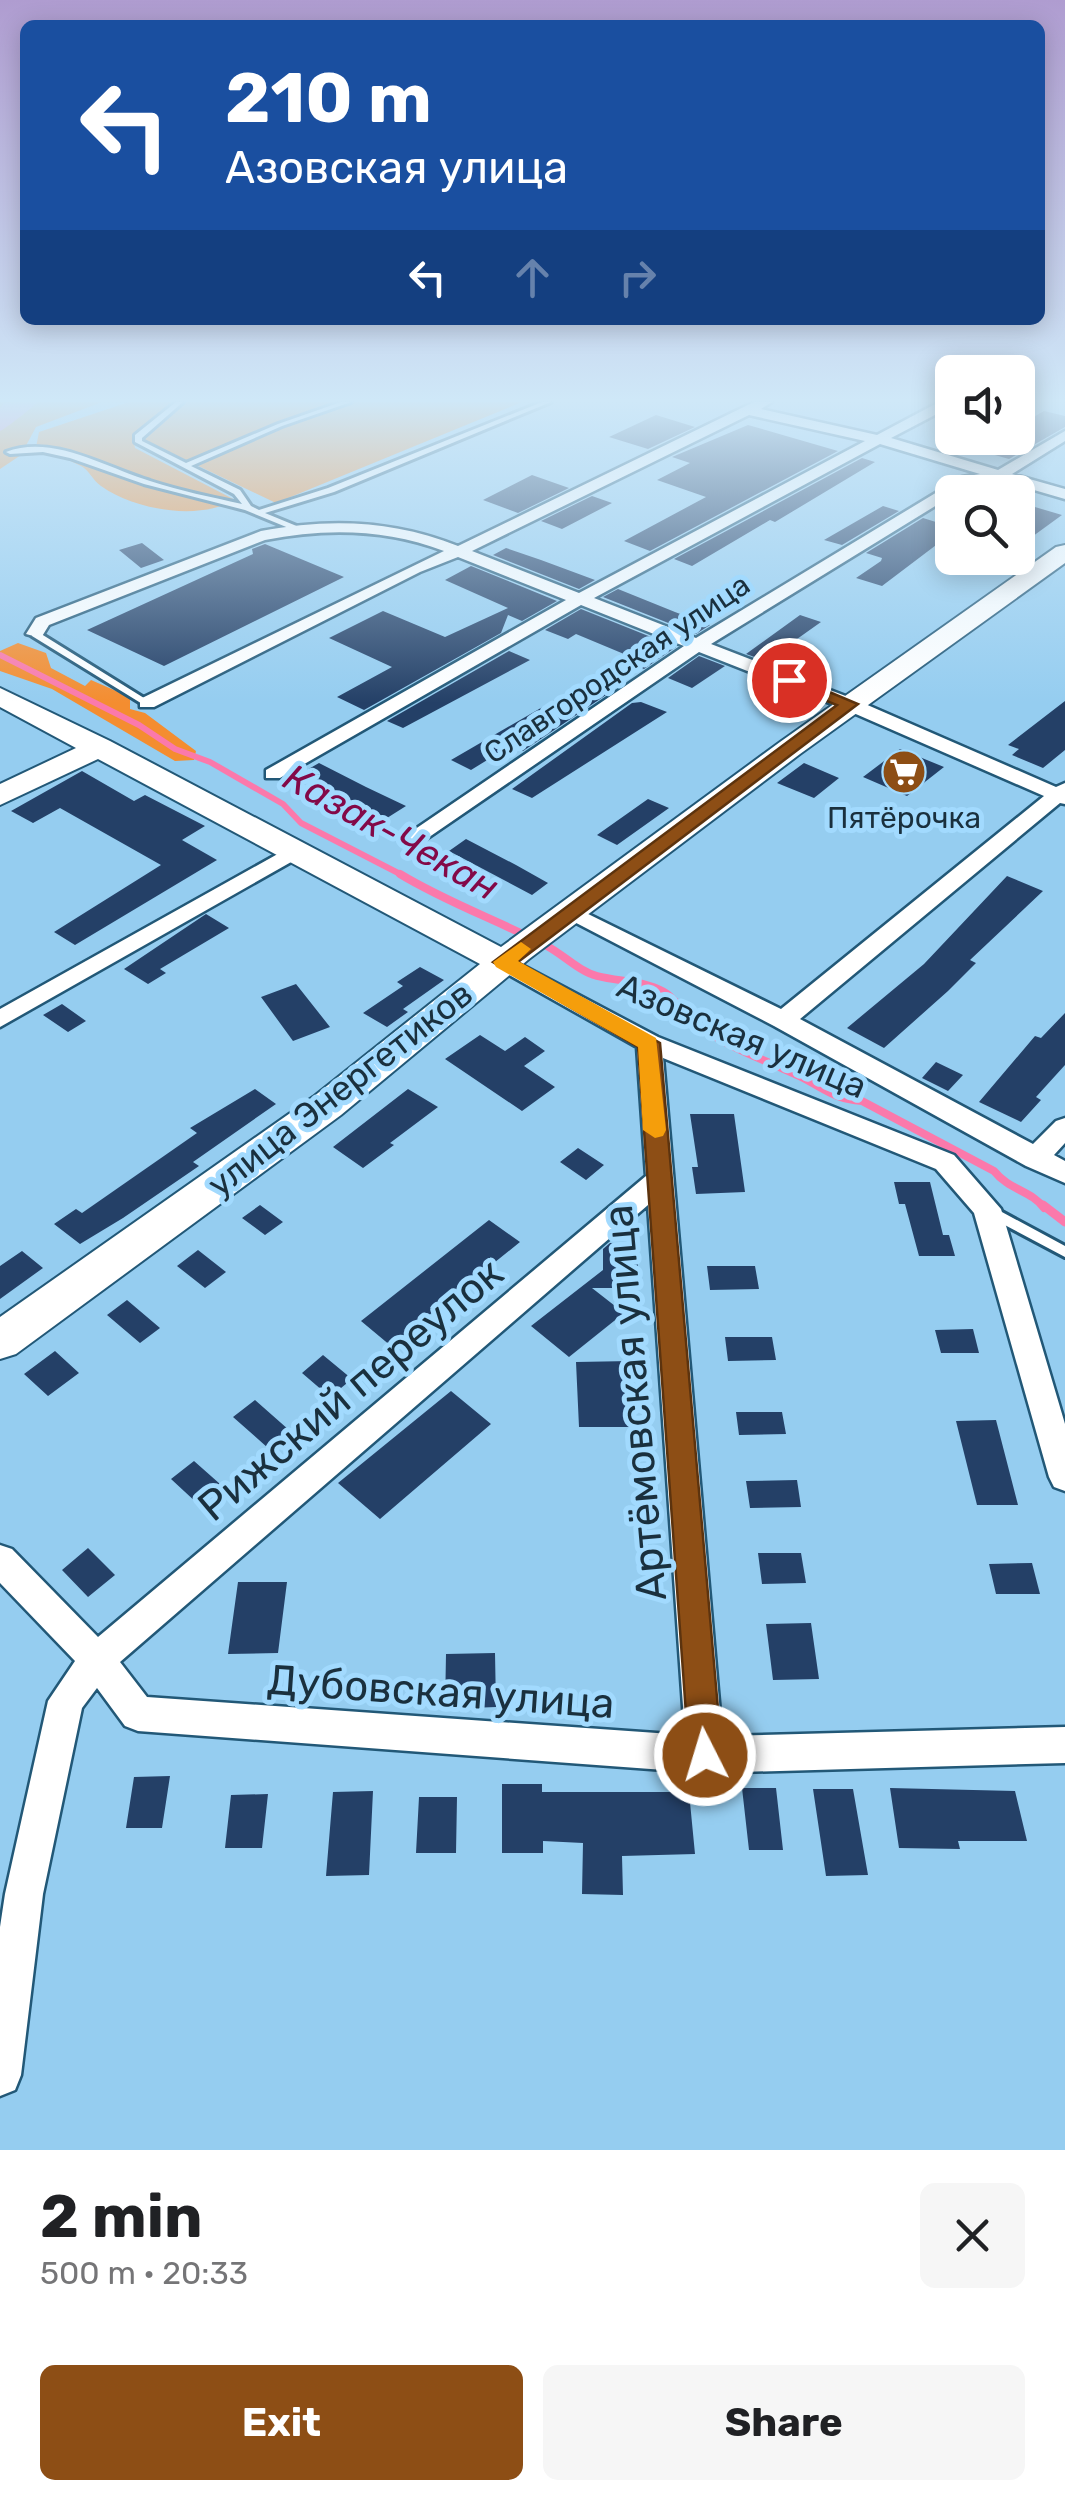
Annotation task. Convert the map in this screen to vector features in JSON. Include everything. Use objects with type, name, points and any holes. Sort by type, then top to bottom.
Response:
[{"type":"main road","name":"улица Энергетиков","points":[[0,1341],[326,1106],[510,957],[849,704],[1065,552]]},
{"type":"main road","name":"Азовская улица","points":[[0,696],[292,852],[510,957]]},
{"type":"main road","points":[[0,796],[100,747]]},
{"type":"street","points":[[147,702],[414,569],[560,502]]},
{"type":"street","points":[[272,774],[578,600],[762,502]]},
{"type":"street","name":"Славгородская улица","points":[[412,840],[698,644],[930,502]]},
{"type":"street","points":[[35,634],[42,622],[261,536],[296,529],[375,526],[462,550],[1063,794],[783,1020]]},
{"type":"street","points":[[0,1019],[292,852]]},
{"type":"street","points":[[563,919],[783,1020],[1065,1173]]},
{"type":"street","name":"Азовская улица","points":[[510,957],[648,1043],[945,1162],[987,1209],[1065,1477]]},
{"type":"street","name":"Артёмовская улица","points":[[648,1043],[705,1755]]},
{"type":"street","points":[[1035,1158],[1065,1127]]},
{"type":"street","name":"Рижский переулок","points":[[0,2075],[24,1894],[66,1700],[97,1660],[658,1182]]},
{"type":"street","name":"Дубовская улица","points":[[0,1560],[97,1660],[138,1714],[705,1755],[1065,1745]]},
{"type":"lane","points":[[226,502],[262,511],[296,529]]},
{"type":"lane","points":[[244,502],[248,508]]},
{"type":"lane","points":[[262,511],[290,502]]},
{"type":"lane","points":[[35,634],[147,702]]},
{"type":"lane","points":[[987,1209],[1065,1252]]},
{"type":"shaded area","points":[[135,502],[229,502],[203,510],[149,507]]},
{"type":"shaded area","points":[[18,643],[46,653],[51,668],[85,686],[91,680],[130,697],[130,709],[145,713],[196,751],[194,760],[175,761],[52,689],[0,671],[0,651]]},
{"type":"building","points":[[489,502],[540,502],[518,513]]},
{"type":"building","points":[[579,502],[612,503],[562,529],[541,521]]},
{"type":"building","points":[[696,502],[741,502],[650,551],[624,541]]},
{"type":"building","points":[[779,502],[808,502],[692,566],[674,559]]},
{"type":"building","points":[[883,506],[899,511],[842,545],[824,540]]},
{"type":"building","points":[[1035,507],[1062,515],[1035,535]]},
{"type":"building","points":[[923,518],[935,522],[935,546],[882,586],[856,578],[881,561],[882,558],[866,553]]},
{"type":"building","points":[[142,543],[164,560],[141,568],[119,550]]},
{"type":"building","points":[[265,544],[344,577],[164,666],[87,630],[253,554],[252,549]]},
{"type":"building","points":[[506,548],[595,580],[579,589],[493,555]]},
{"type":"building","points":[[471,566],[557,601],[522,621],[508,615],[501,633],[364,710],[337,697],[392,667],[329,638],[383,611],[445,637],[508,608],[445,580]]},
{"type":"building","points":[[618,589],[710,625],[696,634],[603,597]]},
{"type":"building","points":[[581,609],[676,647],[644,669],[617,658],[624,654],[576,634],[568,639],[545,630]]},
{"type":"building","points":[[800,615],[821,622],[766,661],[746,654]]},
{"type":"building","points":[[509,651],[530,660],[403,728],[387,721]]},
{"type":"building","points":[[699,656],[725,666],[692,688],[668,678]]},
{"type":"building","points":[[584,683],[609,693],[523,751],[510,746],[471,770],[451,760]]},
{"type":"building","points":[[1065,701],[1065,750],[1043,768],[1012,755],[1019,749],[1008,745]]},
{"type":"building","points":[[641,702],[667,712],[532,798],[512,789],[632,703]]},
{"type":"building","name":"Пятёрочка","points":[[900,749],[944,767],[907,796],[863,777]]},
{"type":"building","points":[[319,763],[406,806],[387,818],[298,775]]},
{"type":"building","points":[[804,763],[839,778],[814,798],[777,783]]},
{"type":"building","points":[[82,771],[134,801],[145,795],[205,826],[182,840],[217,860],[75,945],[54,932],[161,865],[60,808],[33,823],[11,811]]},
{"type":"building","points":[[648,799],[669,808],[617,845],[597,835]]},
{"type":"building","points":[[466,839],[548,883],[532,895],[449,851]]},
{"type":"building","points":[[1007,876],[1043,891],[970,960],[976,963],[948,991],[884,1048],[847,1028],[924,964]]},
{"type":"building","points":[[206,914],[229,928],[160,969],[166,973],[148,984],[124,969]]},
{"type":"building","points":[[420,967],[444,980],[403,1009],[408,1012],[387,1027],[363,1013],[403,986],[397,982]]},
{"type":"building","points":[[296,984],[330,1027],[293,1041],[261,997]]},
{"type":"building","points":[[62,1004],[86,1021],[68,1032],[43,1015]]},
{"type":"building","points":[[1065,1013],[1065,1065],[1036,1097],[1041,1100],[1021,1122],[979,1102],[1035,1036],[1041,1038]]},
{"type":"building","points":[[480,1035],[505,1051],[525,1037],[545,1051],[524,1066],[555,1087],[522,1111],[445,1059]]},
{"type":"building","points":[[936,1062],[963,1075],[948,1091],[922,1078]]},
{"type":"building","points":[[255,1089],[276,1104],[193,1162],[199,1166],[123,1218],[80,1244],[54,1224],[76,1209],[82,1213],[197,1133],[190,1128]]},
{"type":"building","points":[[408,1089],[438,1107],[390,1143],[394,1145],[363,1168],[333,1147]]},
{"type":"building","points":[[690,1114],[734,1114],[745,1192],[696,1194],[692,1167],[698,1167]]},
{"type":"building","points":[[578,1148],[604,1165],[586,1180],[560,1162]]},
{"type":"building","points":[[894,1182],[930,1182],[943,1235],[949,1235],[955,1256],[919,1256],[905,1204],[899,1204]]},
{"type":"building","points":[[260,1205],[283,1222],[265,1235],[242,1218]]},
{"type":"building","points":[[489,1220],[520,1242],[391,1346],[361,1321]]},
{"type":"building","points":[[610,1243],[637,1243],[639,1288],[592,1288],[624,1313],[569,1357],[531,1326],[603,1270],[603,1249]]},
{"type":"building","points":[[198,1250],[226,1272],[205,1288],[177,1266]]},
{"type":"building","points":[[22,1251],[43,1268],[0,1299],[0,1266]]},
{"type":"building","points":[[707,1266],[755,1266],[759,1289],[710,1290]]},
{"type":"building","points":[[127,1300],[160,1328],[140,1343],[107,1315]]},
{"type":"building","points":[[973,1329],[979,1353],[941,1353],[935,1330]]},
{"type":"building","points":[[725,1337],[772,1337],[776,1360],[728,1361]]},
{"type":"building","points":[[55,1351],[79,1373],[48,1396],[24,1374]]},
{"type":"building","points":[[323,1355],[352,1379],[330,1397],[302,1373]]},
{"type":"building","points":[[631,1361],[636,1427],[579,1427],[576,1362]]},
{"type":"building","points":[[451,1391],[491,1424],[380,1519],[338,1483]]},
{"type":"building","points":[[255,1400],[289,1430],[268,1448],[233,1417]]},
{"type":"building","points":[[736,1412],[782,1412],[786,1434],[739,1435]]},
{"type":"building","points":[[996,1420],[1018,1505],[977,1505],[956,1421]]},
{"type":"building","points":[[194,1461],[220,1484],[198,1504],[171,1479]]},
{"type":"building","points":[[797,1480],[801,1507],[750,1508],[746,1481]]},
{"type":"building","points":[[88,1548],[115,1575],[88,1597],[62,1570]]},
{"type":"building","points":[[758,1553],[801,1553],[806,1583],[762,1584]]},
{"type":"building","points":[[1032,1563],[1040,1594],[996,1594],[989,1564]]},
{"type":"building","points":[[238,1582],[287,1582],[278,1653],[228,1654]]},
{"type":"building","points":[[811,1623],[819,1679],[773,1680],[766,1624]]},
{"type":"building","points":[[495,1653],[496,1707],[445,1709],[446,1654]]},
{"type":"building","points":[[170,1776],[162,1828],[126,1828],[134,1777]]},
{"type":"building","points":[[502,1784],[542,1784],[542,1792],[689,1792],[695,1854],[622,1856],[623,1895],[582,1894],[583,1843],[543,1841],[543,1853],[502,1853]]},
{"type":"building","points":[[742,1788],[776,1788],[783,1850],[749,1850]]},
{"type":"building","points":[[890,1788],[1015,1791],[1027,1841],[958,1841],[960,1849],[899,1848]]},
{"type":"building","points":[[813,1789],[853,1789],[868,1875],[826,1876]]},
{"type":"building","points":[[373,1791],[369,1875],[326,1876],[333,1792]]},
{"type":"building","points":[[268,1794],[262,1848],[225,1848],[231,1795]]},
{"type":"building","points":[[419,1797],[457,1797],[456,1853],[416,1853]]},
{"type":"waterway","name":"Казак-Чекан","points":[[0,655],[139,725],[175,749],[210,762],[283,804],[301,823],[404,876]]},
{"type":"waterway","name":"Казак-Чекан","points":[[400,874],[545,945],[590,974],[648,985],[664,992],[692,1021],[721,1040],[836,1095],[862,1101],[994,1171],[1044,1208]]},
{"type":"waterway","name":"Казак-Чекан","points":[[1043,1205],[1065,1222]]},
{"type":"slow traffic","points":[[521,949],[503,962],[648,1043],[655,1130]]},
{"type":"place","name":"Пятёрочка","points":[[904,772]]},
{"type":"route","points":[[705,1755],[648,1043],[503,962],[849,704],[789,680]]}]
